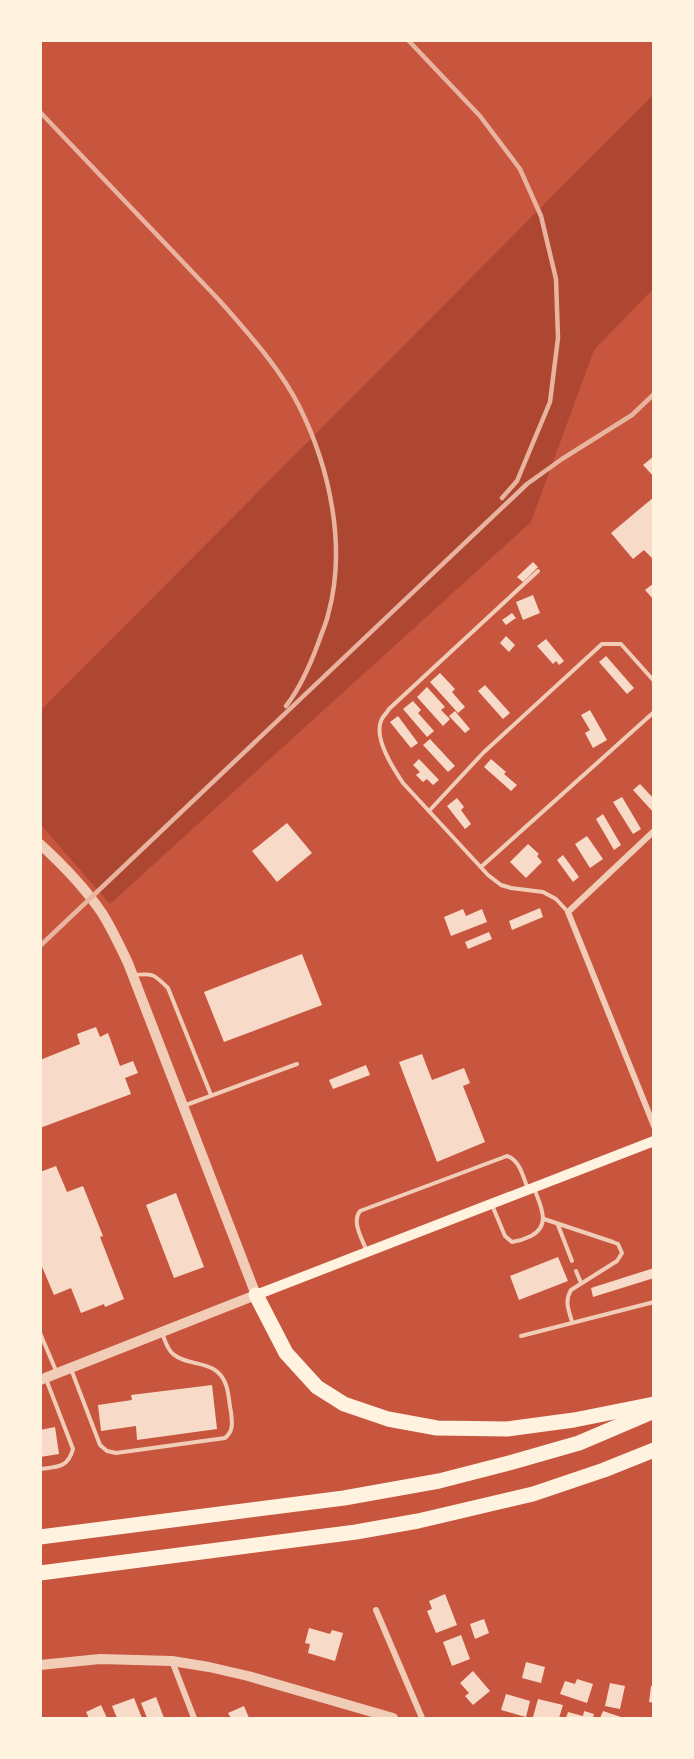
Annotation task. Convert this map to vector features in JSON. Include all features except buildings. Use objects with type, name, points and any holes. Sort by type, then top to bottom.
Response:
[{"type":"highway","points":[[256,1295],[286,1353],[317,1387],[344,1404],[388,1419],[437,1428],[507,1429],[574,1420],[654,1404]]},
{"type":"highway","points":[[40,1537],[344,1498],[438,1481],[579,1443],[654,1411]]},
{"type":"highway","points":[[40,1573],[356,1532],[418,1521],[533,1494],[654,1450]]},
{"type":"main road","points":[[256,1295],[654,1141]]},
{"type":"street","points":[[654,831],[568,912],[654,1126]]},
{"type":"street","points":[[40,844],[75,879],[101,912],[112,931],[132,975],[256,1295],[43,1379]]},
{"type":"street","points":[[376,1610],[423,1719]]},
{"type":"street","points":[[40,1665],[100,1659],[171,1661],[248,1676],[393,1719]]},
{"type":"street","points":[[171,1661],[194,1719]]},
{"type":"lane","points":[[538,571],[389,709],[380,722],[380,738],[403,783],[481,867],[501,885],[543,892],[556,899],[568,912]]},
{"type":"lane","points":[[429,810],[483,753],[602,644],[621,644],[654,681]]},
{"type":"lane","points":[[481,867],[654,712]]},
{"type":"lane","points":[[132,975],[149,973],[158,977],[168,988],[211,1095]]},
{"type":"lane","points":[[183,1106],[297,1064]]},
{"type":"lane","points":[[367,1252],[356,1222],[356,1216],[360,1211],[507,1156],[517,1162],[531,1188],[544,1219],[542,1228],[534,1235],[512,1242],[505,1236],[491,1204]]},
{"type":"lane","points":[[544,1219],[613,1242],[621,1249],[622,1253],[617,1261],[571,1290],[567,1298],[567,1305],[573,1322]]},
{"type":"lane","points":[[558,1224],[572,1261]]},
{"type":"lane","points":[[576,1271],[581,1283]]},
{"type":"lane","points":[[521,1336],[654,1302]]},
{"type":"lane","points":[[70,1368],[100,1445],[107,1451],[117,1453],[225,1438],[230,1434],[232,1426],[227,1386],[223,1377],[214,1369],[198,1362],[183,1361],[170,1352],[162,1332]]},
{"type":"lane","points":[[40,1333],[57,1374]]},
{"type":"lane","points":[[40,1469],[66,1464],[74,1449],[43,1379]]},
{"type":"shaded area","points":[[653,95],[653,289],[594,350],[531,522],[110,904],[41,825],[41,710]]},
{"type":"railway","points":[[408,40],[480,116],[520,169],[541,216],[556,279],[558,338],[550,402],[517,481],[502,498]]},
{"type":"railway","points":[[40,112],[219,300],[252,338],[273,364],[291,392],[310,430],[327,481],[332,508],[336,562],[325,625],[305,675],[286,706]]},
{"type":"railway","points":[[40,946],[527,484],[632,415],[654,394]]}]
